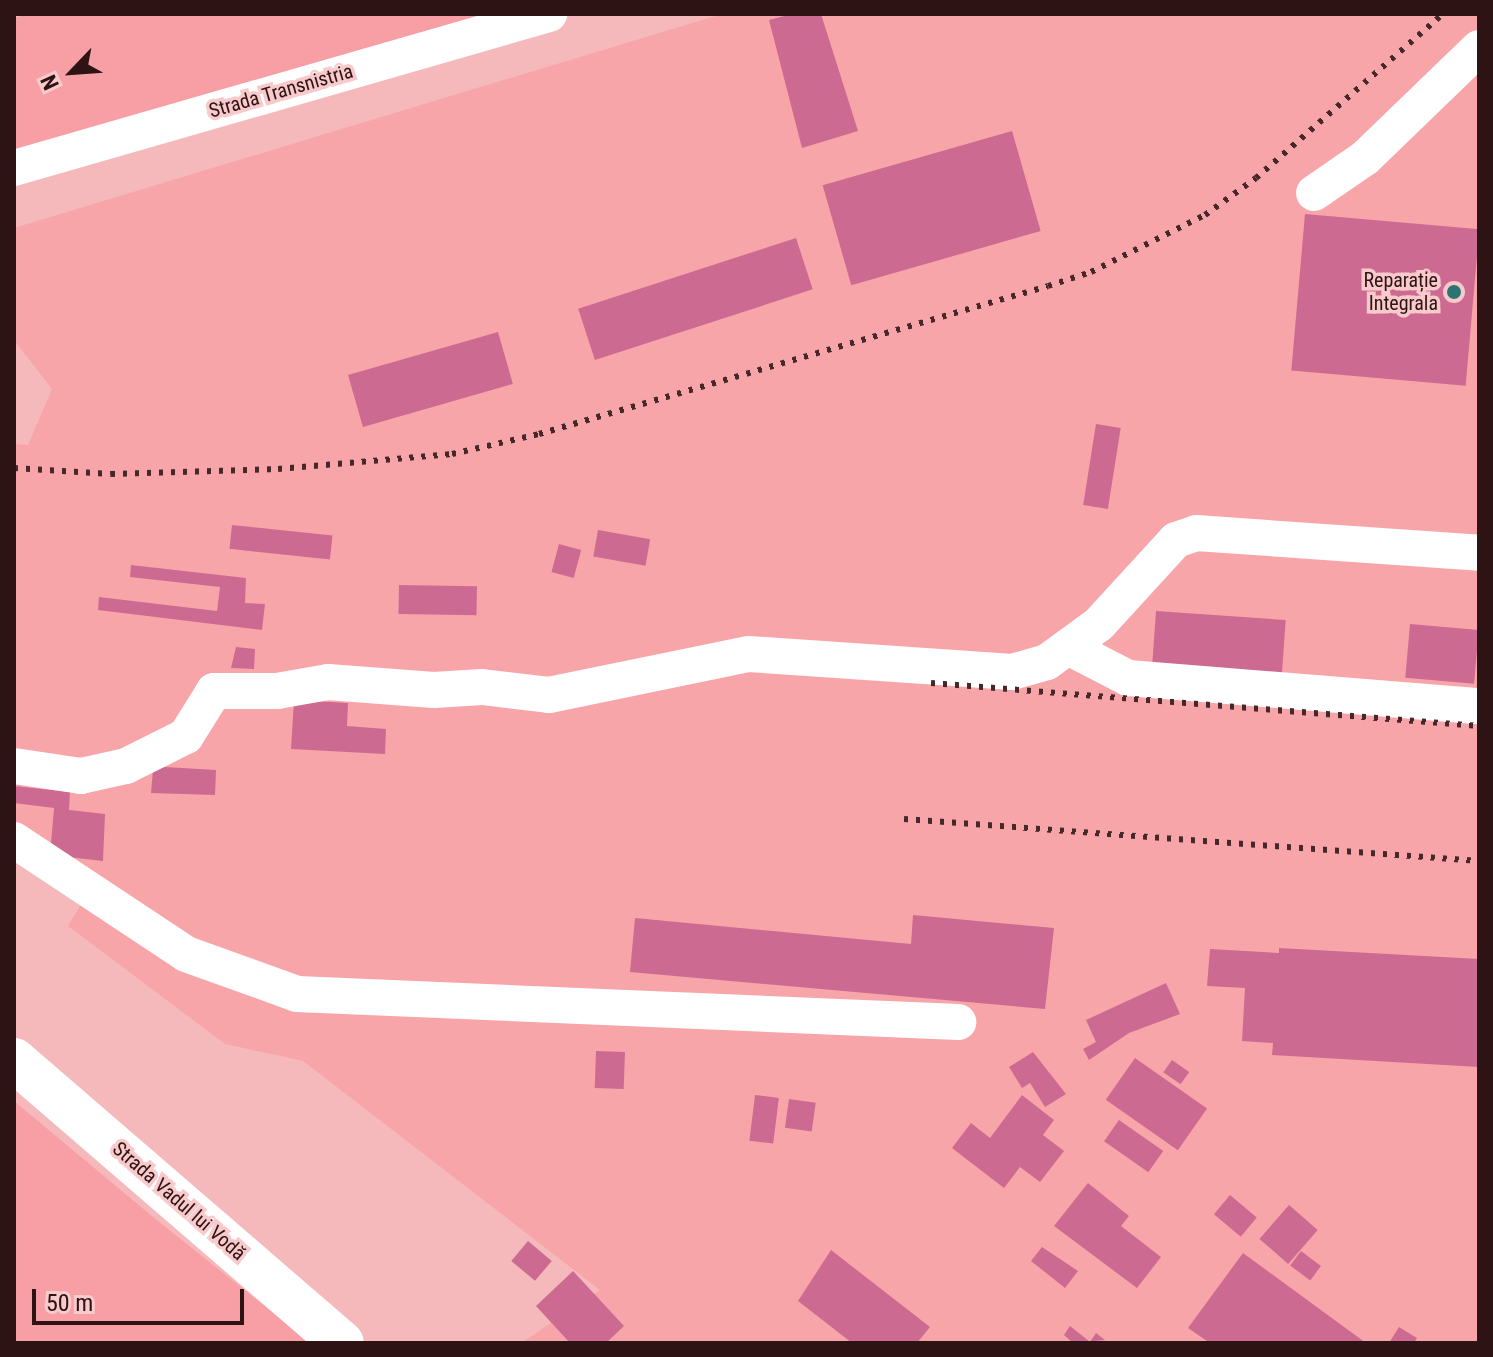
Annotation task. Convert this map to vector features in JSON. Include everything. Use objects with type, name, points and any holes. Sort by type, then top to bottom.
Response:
[{"type":"main road","name":"Strada Vadul lui Vodă","points":[[14,1060],[342,1343]]},
{"type":"street","name":"Strada Transnistria","points":[[14,168],[549,14]]},
{"type":"street","points":[[1314,193],[1365,158],[1479,48]]},
{"type":"street","points":[[14,766],[81,776],[126,766],[186,736],[214,691],[277,691],[328,682],[434,690],[482,687],[549,695],[749,654],[1012,672],[1047,662],[1099,624],[1176,540],[1196,533],[1479,553]]},
{"type":"street","points":[[1068,647],[1128,678],[1479,706]]},
{"type":"street","points":[[14,840],[186,954],[297,994],[958,1022]]},
{"type":"shaded area","points":[[29,14],[484,14],[14,153],[14,18]]},
{"type":"shaded area","points":[[722,14],[1479,14],[1479,1343],[521,1343],[600,1290],[303,1061],[225,1044],[68,926],[83,901],[14,857],[14,444],[28,445],[52,389],[14,340],[14,228]]},
{"type":"shaded area","points":[[14,1101],[153,1217],[311,1343],[14,1343]]},
{"type":"building","points":[[792,14],[821,14],[858,131],[802,148],[769,20]]},
{"type":"building","points":[[1012,131],[1041,231],[851,285],[823,185]]},
{"type":"building","points":[[1305,214],[1479,229],[1466,386],[1291,370]]},
{"type":"building","points":[[796,238],[813,289],[595,360],[578,309]]},
{"type":"building","points":[[498,332],[513,384],[363,427],[348,375]]},
{"type":"building","points":[[1096,424],[1121,428],[1108,509],[1083,505]]},
{"type":"building","points":[[232,525],[332,536],[330,559],[229,549]]},
{"type":"building","points":[[598,530],[650,539],[646,566],[593,557]]},
{"type":"building","points":[[559,544],[581,550],[574,578],[551,572]]},
{"type":"building","points":[[131,565],[246,578],[245,603],[265,604],[262,630],[98,610],[99,597],[217,611],[220,587],[130,577]]},
{"type":"building","points":[[399,585],[477,586],[476,615],[398,614]]},
{"type":"building","points":[[1156,611],[1286,620],[1282,673],[1152,664]]},
{"type":"building","points":[[1410,624],[1479,630],[1474,684],[1405,678]]},
{"type":"building","points":[[236,647],[255,649],[254,669],[231,668]]},
{"type":"building","points":[[294,700],[348,703],[347,726],[386,729],[385,754],[291,749]]},
{"type":"building","points":[[165,767],[216,770],[215,795],[151,793],[153,770]]},
{"type":"building","points":[[14,786],[70,792],[69,810],[105,814],[103,861],[50,855],[54,808],[14,803]]},
{"type":"building","points":[[913,915],[1054,928],[1045,1009],[630,972],[635,918],[911,944]]},
{"type":"building","points":[[1279,948],[1479,959],[1479,1067],[1272,1055],[1273,1043],[1242,1041],[1245,988],[1207,986],[1210,949],[1279,953]]},
{"type":"building","points":[[1166,983],[1180,1014],[1129,1033],[1089,1060],[1083,1049],[1096,1042],[1086,1020]]},
{"type":"building","points":[[596,1051],[625,1052],[624,1089],[595,1088]]},
{"type":"building","points":[[1033,1052],[1066,1094],[1045,1107],[1030,1083],[1022,1088],[1009,1067]]},
{"type":"building","points":[[1135,1058],[1207,1108],[1178,1150],[1106,1100]]},
{"type":"building","points":[[1172,1060],[1189,1072],[1181,1084],[1163,1072]]},
{"type":"building","points":[[755,1095],[779,1098],[773,1144],[749,1141]]},
{"type":"building","points":[[1022,1095],[1054,1120],[1043,1135],[1064,1151],[1040,1182],[1020,1167],[1004,1188],[952,1148],[971,1123],[990,1138]]},
{"type":"building","points":[[789,1099],[816,1103],[812,1131],[785,1128]]},
{"type":"building","points":[[1119,1120],[1163,1151],[1148,1172],[1104,1141]]},
{"type":"building","points":[[1088,1183],[1129,1216],[1121,1226],[1161,1257],[1137,1288],[1054,1226]]},
{"type":"building","points":[[1230,1195],[1257,1217],[1241,1237],[1214,1214]]},
{"type":"building","points":[[1289,1205],[1318,1230],[1288,1264],[1259,1239]]},
{"type":"building","points":[[528,1241],[552,1261],[535,1281],[511,1261]]},
{"type":"building","points":[[1042,1247],[1078,1271],[1065,1288],[1031,1261]]},
{"type":"building","points":[[831,1250],[930,1327],[917,1343],[852,1343],[798,1301]]},
{"type":"building","points":[[1301,1251],[1321,1266],[1310,1280],[1290,1265]]},
{"type":"building","points":[[1243,1253],[1366,1343],[1210,1343],[1188,1328]]},
{"type":"building","points":[[573,1271],[624,1326],[606,1343],[570,1343],[536,1306]]},
{"type":"building","points":[[1070,1326],[1089,1341],[1073,1343],[1064,1335]]},
{"type":"building","points":[[1399,1327],[1417,1338],[1414,1343],[1389,1343]]},
{"type":"building","points":[[1096,1333],[1105,1340],[1090,1341]]},
{"type":"railway","points":[[14,468],[111,474],[278,469],[452,454],[539,434],[1048,286],[1091,272],[1205,215],[1256,178],[1443,14]]},
{"type":"railway","points":[[931,683],[1479,726]]},
{"type":"railway","points":[[904,819],[1479,861]]},
{"type":"place","name":"Reparație Integrala","points":[[1454,292]]}]
